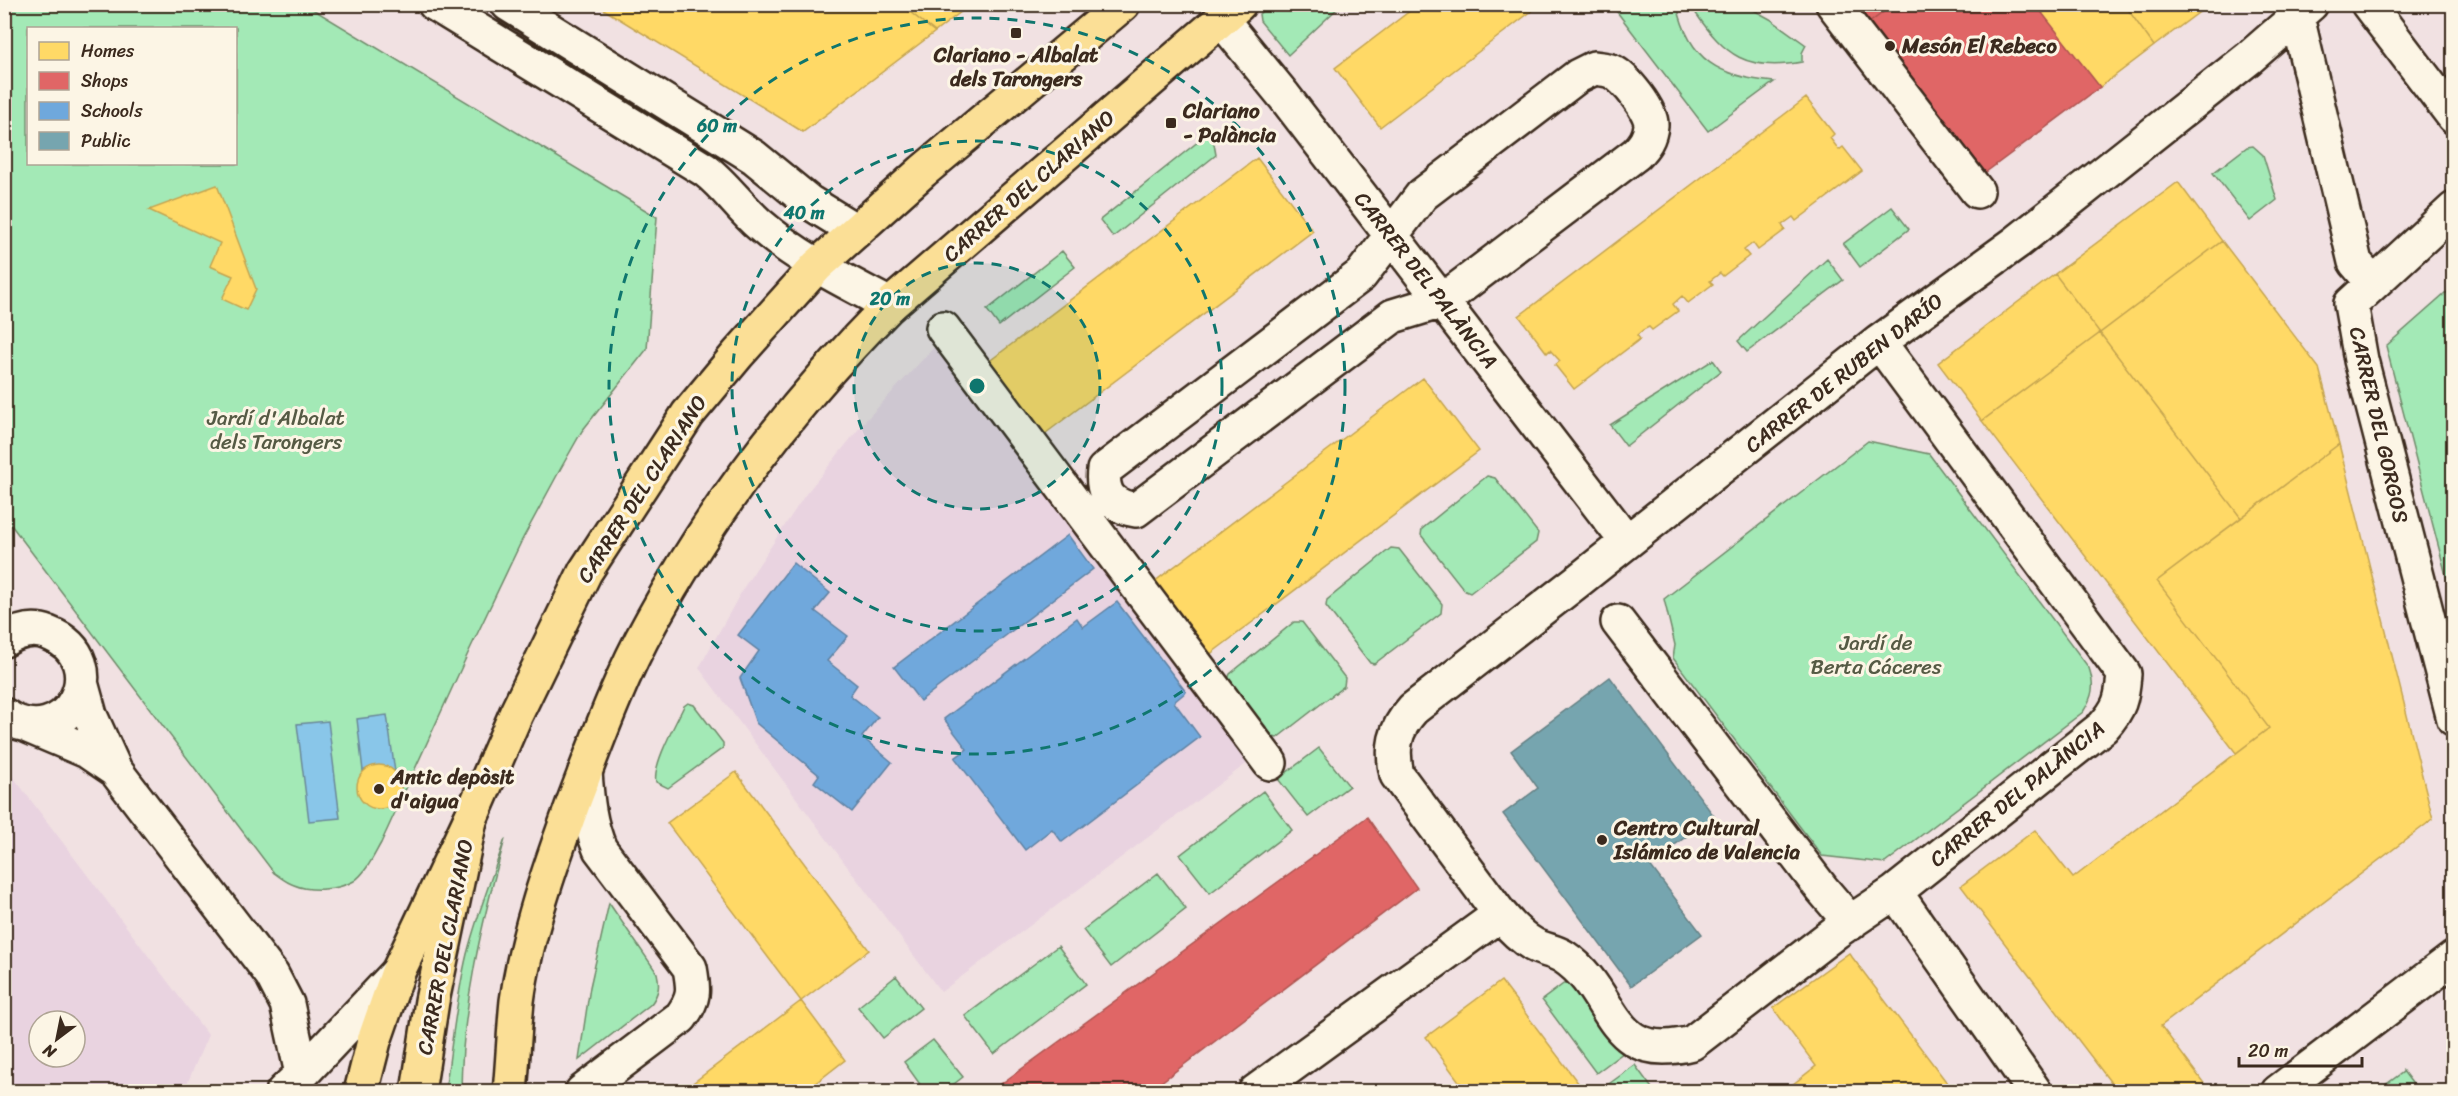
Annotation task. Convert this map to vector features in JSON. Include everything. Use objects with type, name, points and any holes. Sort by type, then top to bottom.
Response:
[{"type":"main road","name":"CARRER DEL CLARIANO","points":[[418,1092],[432,1000],[470,820],[516,714],[585,572],[687,414],[817,266],[930,165],[1123,4]]},
{"type":"main road","name":"CARRER DEL CLARIANO","points":[[510,1092],[518,1000],[536,912],[557,847],[609,709],[650,623],[703,536],[760,456],[857,339],[890,305],[1231,12]]},
{"type":"main road","points":[[361,1092],[374,1041],[398,972],[470,820]]},
{"type":"street","points":[[435,4],[705,170],[722,183],[748,215],[760,225],[817,266],[890,305]]},
{"type":"street","points":[[508,4],[754,157],[809,202],[856,231]]},
{"type":"street","points":[[1833,4],[1977,191]]},
{"type":"street","points":[[2368,4],[2454,117]]},
{"type":"street","points":[[2301,9],[2355,262],[2373,283],[2454,209]]},
{"type":"street","name":"CARRER DE RUBEN DARÍO","points":[[1396,733],[1413,709],[1879,342],[2017,242],[2301,9]]},
{"type":"street","name":"CARRER DEL PALÀNCIA","points":[[1231,12],[1284,96],[1627,542]]},
{"type":"street","points":[[1594,69],[1611,70],[1624,80],[1645,108],[1652,123],[1647,142],[1636,154],[1442,301],[1393,316],[1136,510],[1122,507],[1109,498],[1103,483],[1104,470],[1361,274],[1392,236],[1422,195],[1578,76],[1594,69]]},
{"type":"street","name":"CARRER DEL GORGOS","points":[[2373,283],[2351,304],[2361,360],[2454,719]]},
{"type":"street","points":[[943,328],[1270,763]]},
{"type":"street","name":"CARRER DEL PALÀNCIA","points":[[1396,733],[1393,757],[1397,775],[1500,914],[1515,932],[1534,945],[1564,957],[1584,976],[1618,1025],[1636,1041],[1653,1048],[1676,1047],[1692,1043],[1895,892],[2103,727],[2118,710],[2124,674],[1879,342]]},
{"type":"street","points":[[1618,622],[1822,889],[1851,923]]},
{"type":"street","points":[[8,632],[43,631],[57,636],[77,657],[90,715],[115,770],[272,975],[287,1004],[293,1083]]},
{"type":"street","points":[[16,721],[43,726],[57,720],[68,712],[77,700],[82,686]]},
{"type":"street","points":[[16,721],[87,752],[115,770]]},
{"type":"street","name":"CARRER DEL CLARIANO","points":[[582,1092],[681,1017],[691,1002],[694,988],[690,968],[600,849],[591,828],[585,772]]},
{"type":"street","points":[[1895,892],[2036,1092]]},
{"type":"street","points":[[1254,1092],[1500,914]]},
{"type":"street","points":[[2278,1092],[2454,958]]},
{"type":"street","name":"CARRER DEL CLARIANO","points":[[293,1083],[398,972]]},
{"type":"shaded area","points":[[939,342],[1254,758],[941,992],[699,668],[744,587],[805,495],[866,420]]},
{"type":"shaded area","points":[[5,766],[208,1035],[184,1091],[5,1091]]},
{"type":"green space","points":[[1641,4],[1677,5],[1682,24],[1690,40],[1710,63],[1738,76],[1774,82],[1708,131],[1614,8]]},
{"type":"green space","points":[[1702,4],[1738,5],[1750,8],[1770,19],[1806,45],[1802,53],[1802,62],[1766,65],[1739,57],[1717,40],[1695,12]]},
{"type":"green space","name":"Jardí d'Albalat dels Tarongers","points":[[5,5],[306,5],[657,217],[647,349],[582,431],[522,540],[381,843],[369,864],[354,881],[332,888],[308,889],[291,884],[274,873],[5,517]]},
{"type":"green space","points":[[1269,5],[1341,5],[1288,55],[1260,21],[1259,14]]},
{"type":"green space","points":[[1209,133],[1213,138],[1216,155],[1113,237],[1100,220]]},
{"type":"green space","points":[[2253,146],[2263,155],[2277,200],[2250,221],[2213,173],[2247,147]]},
{"type":"green space","points":[[1892,207],[1909,229],[1860,267],[1843,244]]},
{"type":"green space","points":[[1062,251],[1075,267],[999,326],[987,310]]},
{"type":"green space","points":[[1827,259],[1843,280],[1747,352],[1738,341]]},
{"type":"green space","points":[[2453,287],[2453,602],[2386,346]]},
{"type":"green space","points":[[1713,360],[1721,371],[1626,446],[1610,425]]},
{"type":"green space","name":"Jardí de Berta Cáceres","points":[[1868,441],[1929,454],[2089,668],[2092,680],[2091,696],[2083,712],[1885,863],[1822,856],[1673,658],[1675,645],[1664,599]]},
{"type":"green space","points":[[1487,476],[1495,478],[1538,533],[1536,542],[1470,593],[1465,591],[1421,535],[1422,529]]},
{"type":"green space","points":[[1391,548],[1399,549],[1442,604],[1441,613],[1374,664],[1370,663],[1326,606],[1327,600]]},
{"type":"green space","points":[[1294,622],[1302,622],[1345,678],[1344,686],[1277,738],[1273,737],[1228,679],[1230,674]]},
{"type":"green space","points":[[688,703],[694,705],[723,743],[723,748],[668,788],[656,782],[658,765],[684,706]]},
{"type":"green space","points":[[1319,748],[1349,786],[1308,817],[1278,779]]},
{"type":"green space","points":[[1263,791],[1292,830],[1210,893],[1180,855]]},
{"type":"green space","points":[[505,839],[469,995],[461,1091],[445,1091],[467,954]]},
{"type":"green space","points":[[1158,873],[1186,909],[1111,967],[1083,930]]},
{"type":"green space","points":[[609,903],[657,973],[658,989],[651,1004],[579,1060],[590,987]]},
{"type":"green space","points":[[1058,946],[1086,984],[994,1054],[965,1016]]},
{"type":"green space","points":[[896,976],[921,1008],[883,1038],[858,1007]]},
{"type":"green space","points":[[1570,979],[1624,1052],[1596,1073],[1542,1000]]},
{"type":"green space","points":[[933,1040],[963,1077],[945,1091],[934,1088],[924,1090],[904,1062]]},
{"type":"green space","points":[[1635,1065],[1654,1091],[1611,1091],[1606,1086]]},
{"type":"green space","points":[[2403,1072],[2418,1091],[2377,1091]]},
{"type":"water","points":[[387,715],[395,772],[387,767],[379,766],[363,771],[357,719]]},
{"type":"water","points":[[328,721],[340,818],[309,821],[297,724]]},
{"type":"building: Homes","points":[[595,4],[900,4],[935,32],[803,132]]},
{"type":"building: Homes","points":[[900,4],[971,4],[935,32]]},
{"type":"building: Homes","points":[[1419,4],[1541,4],[1380,127],[1335,68]]},
{"type":"building: Homes","points":[[2035,4],[2052,4],[2042,14]]},
{"type":"building: Homes","points":[[2052,4],[2124,4],[2154,46],[2100,87],[2042,14]]},
{"type":"building: Homes","points":[[2124,4],[2210,4],[2154,46]]},
{"type":"building: Homes","points":[[1806,98],[1834,134],[1830,138],[1839,150],[1843,147],[1862,171],[1796,221],[1793,217],[1782,225],[1785,230],[1758,250],[1753,243],[1744,250],[1749,256],[1723,276],[1720,273],[1710,281],[1713,284],[1688,303],[1682,296],[1673,304],[1678,311],[1652,330],[1649,327],[1643,330],[1637,335],[1640,339],[1574,389],[1555,365],[1560,361],[1550,350],[1547,353],[1519,316]]},
{"type":"building: Homes","points":[[1257,158],[1313,231],[1042,436],[987,363]]},
{"type":"building: Homes","points":[[2178,182],[2222,241],[2100,333],[2055,274]]},
{"type":"building: Homes","points":[[217,185],[256,289],[246,310],[222,299],[233,276],[210,266],[220,243],[149,210]]},
{"type":"building: Homes","points":[[2222,241],[2319,368],[2339,444],[2241,518],[2100,333]]},
{"type":"building: Homes","points":[[2055,274],[2100,333],[1982,421],[1938,363]]},
{"type":"building: Homes","points":[[2100,333],[2241,518],[2157,581],[2269,728],[2236,753],[1982,421]]},
{"type":"building: Homes","points":[[1423,378],[1479,451],[1209,655],[1154,582]]},
{"type":"building: Homes","points":[[2339,444],[2433,819],[2161,1026],[2206,1086],[2198,1092],[2118,1092],[1961,886],[2035,830],[2073,878],[2269,728],[2157,581]]},
{"type":"building: Homes","name":"Antic depòsit d'aigua","points":[[379,765],[395,771],[401,787],[395,803],[379,809],[363,803],[357,787],[363,771]]},
{"type":"building: Homes","points":[[736,772],[869,950],[801,1001],[667,823]]},
{"type":"building: Homes","points":[[1849,953],[1954,1092],[1783,1092],[1816,1066],[1773,1008]]},
{"type":"building: Homes","points":[[1501,981],[1585,1092],[1467,1092],[1426,1037]]},
{"type":"building: Homes","points":[[801,1001],[845,1060],[804,1092],[681,1092]]},
{"type":"building: Shops","points":[[1847,4],[1894,4],[1864,27]]},
{"type":"building: Shops","points":[[1894,4],[2035,4],[2100,87],[1978,178],[1864,27]]},
{"type":"building: Shops","points":[[1367,817],[1417,888],[1148,1092],[990,1092]]},
{"type":"building: Schools","points":[[1068,535],[1093,569],[920,701],[894,667]]},
{"type":"building: Schools","points":[[793,563],[830,593],[815,611],[848,636],[827,661],[857,685],[850,695],[878,717],[862,737],[892,762],[852,812],[814,782],[819,775],[756,723],[740,678],[759,651],[738,635]]},
{"type":"building: Schools","points":[[1117,602],[1186,692],[1174,702],[1200,737],[1062,842],[1052,829],[1025,850],[955,758],[967,749],[944,719],[1077,618],[1083,627]]},
{"type":"building: Public","name":"Centro Cultural Islámico de Valencia","points":[[1610,677],[1714,816],[1649,864],[1702,934],[1631,986],[1503,814],[1538,788],[1511,751]]},
{"type":"place","name":"Clariano - Albalat dels Tarongers","points":[[1016,33]]},
{"type":"place","name":"Mesón El Rebeco","points":[[1890,46]]},
{"type":"place","name":"Clariano - Palància","points":[[1171,123]]},
{"type":"place","name":"Antic depòsit d'aigua","points":[[379,789]]},
{"type":"place","name":"Centro Cultural Islámico de Valencia","points":[[1602,840]]}]
